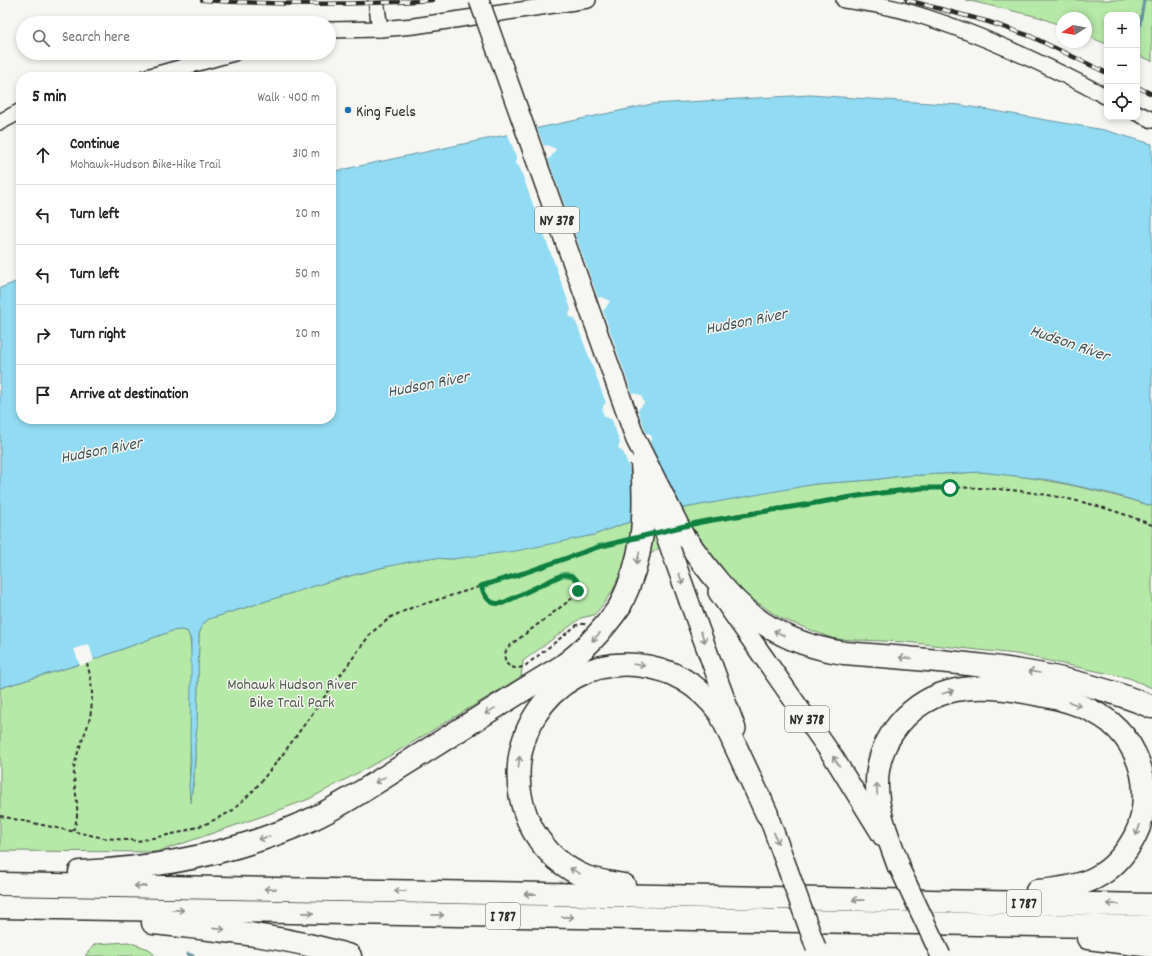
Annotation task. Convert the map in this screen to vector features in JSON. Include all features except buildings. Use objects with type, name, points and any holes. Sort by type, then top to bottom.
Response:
[{"type":"highway","points":[[0,877],[109,870],[180,861],[247,844],[303,823],[351,798],[561,667],[588,645],[610,620],[620,606],[633,576],[641,546],[643,526],[644,500],[642,463]]},
{"type":"highway","points":[[690,532],[709,575],[746,612],[789,638],[826,650],[844,653],[993,666],[1033,672],[1096,686],[1152,707]]},
{"type":"highway","points":[[723,897],[598,880],[584,876],[560,861],[548,851],[538,838],[529,822],[523,806],[519,788],[518,772],[520,755],[524,738],[530,724],[538,710],[549,698],[561,687],[586,672],[600,668],[628,664],[656,668],[669,672],[681,677],[697,688],[712,702],[720,713],[767,814]]},
{"type":"highway","points":[[897,900],[1051,890],[1066,888],[1093,880],[1116,864],[1131,845],[1142,818],[1144,787],[1141,770],[1130,744],[1111,723],[1100,715],[1075,704],[1050,696],[1011,690],[971,688],[950,691],[932,698],[910,712],[895,728],[885,745],[878,771],[877,785],[881,813],[899,867]]},
{"type":"highway","name":"I 787","points":[[0,884],[1152,905]]},
{"type":"highway","name":"I 787","points":[[0,907],[1152,927]]},
{"type":"highway","points":[[41,908],[124,920],[261,935],[311,945],[350,956]]},
{"type":"highway","points":[[964,923],[1152,946]]},
{"type":"main road","name":"NY 378","points":[[479,0],[636,440],[655,506],[818,953]]},
{"type":"main road","name":"NY 378","points":[[636,440],[690,532]]},
{"type":"main road","name":"NY 378","points":[[709,575],[838,764],[882,835],[899,867],[941,956]]},
{"type":"street","points":[[376,0],[380,29]]},
{"type":"street","points":[[336,30],[380,29],[414,26],[588,0]]},
{"type":"street","points":[[844,0],[884,6],[939,22],[997,44],[1104,96]]},
{"type":"street","points":[[165,72],[209,60]]},
{"type":"street","points":[[0,122],[16,114]]},
{"type":"street","points":[[1140,114],[1152,120]]},
{"type":"path","points":[[690,532],[780,508],[922,488],[995,489],[1028,492],[1105,507],[1152,525]]},
{"type":"path","points":[[0,816],[104,838],[138,841],[182,832],[208,823],[232,810],[254,790],[280,758],[371,633],[391,616],[411,608],[524,573],[598,547],[629,539]]},
{"type":"path","points":[[481,586],[487,598],[492,603],[497,604],[503,603],[562,575],[572,576],[578,582],[578,591],[574,597],[508,647],[505,652],[505,659],[507,664],[514,668],[525,666],[577,625],[584,623],[592,626]]},
{"type":"path","points":[[73,831],[77,812],[74,767],[76,757],[86,731],[92,702],[91,681],[87,664]]},
{"type":"green space","points":[[966,0],[1152,0],[1152,61],[1140,56],[1140,12],[1104,12],[1104,43],[1092,38],[1092,12],[1056,12],[1056,24],[1039,17]]},
{"type":"green space","name":"Mohawk Hudson River Bike Trail Park","points":[[981,472],[1067,484],[1152,506],[1152,688],[1129,678],[1016,654],[905,642],[834,639],[780,618],[738,589],[702,545],[698,535],[663,545],[618,578],[613,590],[594,615],[581,618],[523,661],[521,677],[393,754],[309,799],[156,852],[0,851],[0,688],[87,662],[172,631],[187,631],[192,659],[190,800],[194,781],[197,727],[199,634],[203,624],[209,619],[327,582],[380,568],[428,558],[452,559],[594,535],[623,524],[684,508],[773,491],[815,484],[872,480],[902,476]]},
{"type":"green space","points":[[128,942],[149,949],[155,956],[85,956],[95,944]]},
{"type":"water","name":"Hudson River","points":[[810,95],[960,105],[1104,130],[1152,144],[1152,506],[1109,493],[1050,480],[981,472],[902,476],[872,480],[815,484],[684,508],[623,524],[594,535],[516,551],[452,559],[428,558],[380,568],[327,582],[209,619],[203,624],[199,634],[197,727],[191,803],[189,786],[191,761],[191,640],[187,631],[172,631],[87,662],[0,688],[0,288],[16,282],[16,424],[336,424],[336,171],[652,104]]},
{"type":"pier","points":[[536,126],[544,146],[547,145],[556,149],[548,159],[598,298],[601,297],[610,301],[603,311],[632,393],[641,395],[644,403],[638,410],[646,433],[650,434],[652,438],[650,442],[659,468],[676,500],[681,504],[679,506],[631,484],[630,481],[633,477],[623,452],[618,447],[620,443],[612,420],[604,416],[602,411],[604,404],[606,403],[575,319],[569,316],[571,309],[519,166],[515,164],[517,159],[507,132]]},
{"type":"pier","points":[[89,644],[94,661],[80,666],[74,649]]},
{"type":"waterway","points":[[1140,24],[1144,0]]},
{"type":"waterway","points":[[188,954],[193,956]]},
{"type":"railway","points":[[202,0],[317,4],[432,0]]},
{"type":"railway","points":[[907,0],[989,22],[1030,36],[1104,72]]},
{"type":"railway","points":[[1140,88],[1152,94]]},
{"type":"place","name":"King Fuels","points":[[348,110]]},
{"type":"route","points":[[578,591],[579,588],[576,578],[562,575],[503,603],[497,604],[492,603],[487,598],[481,586],[615,542],[701,522],[858,496],[922,488],[950,488]]}]
